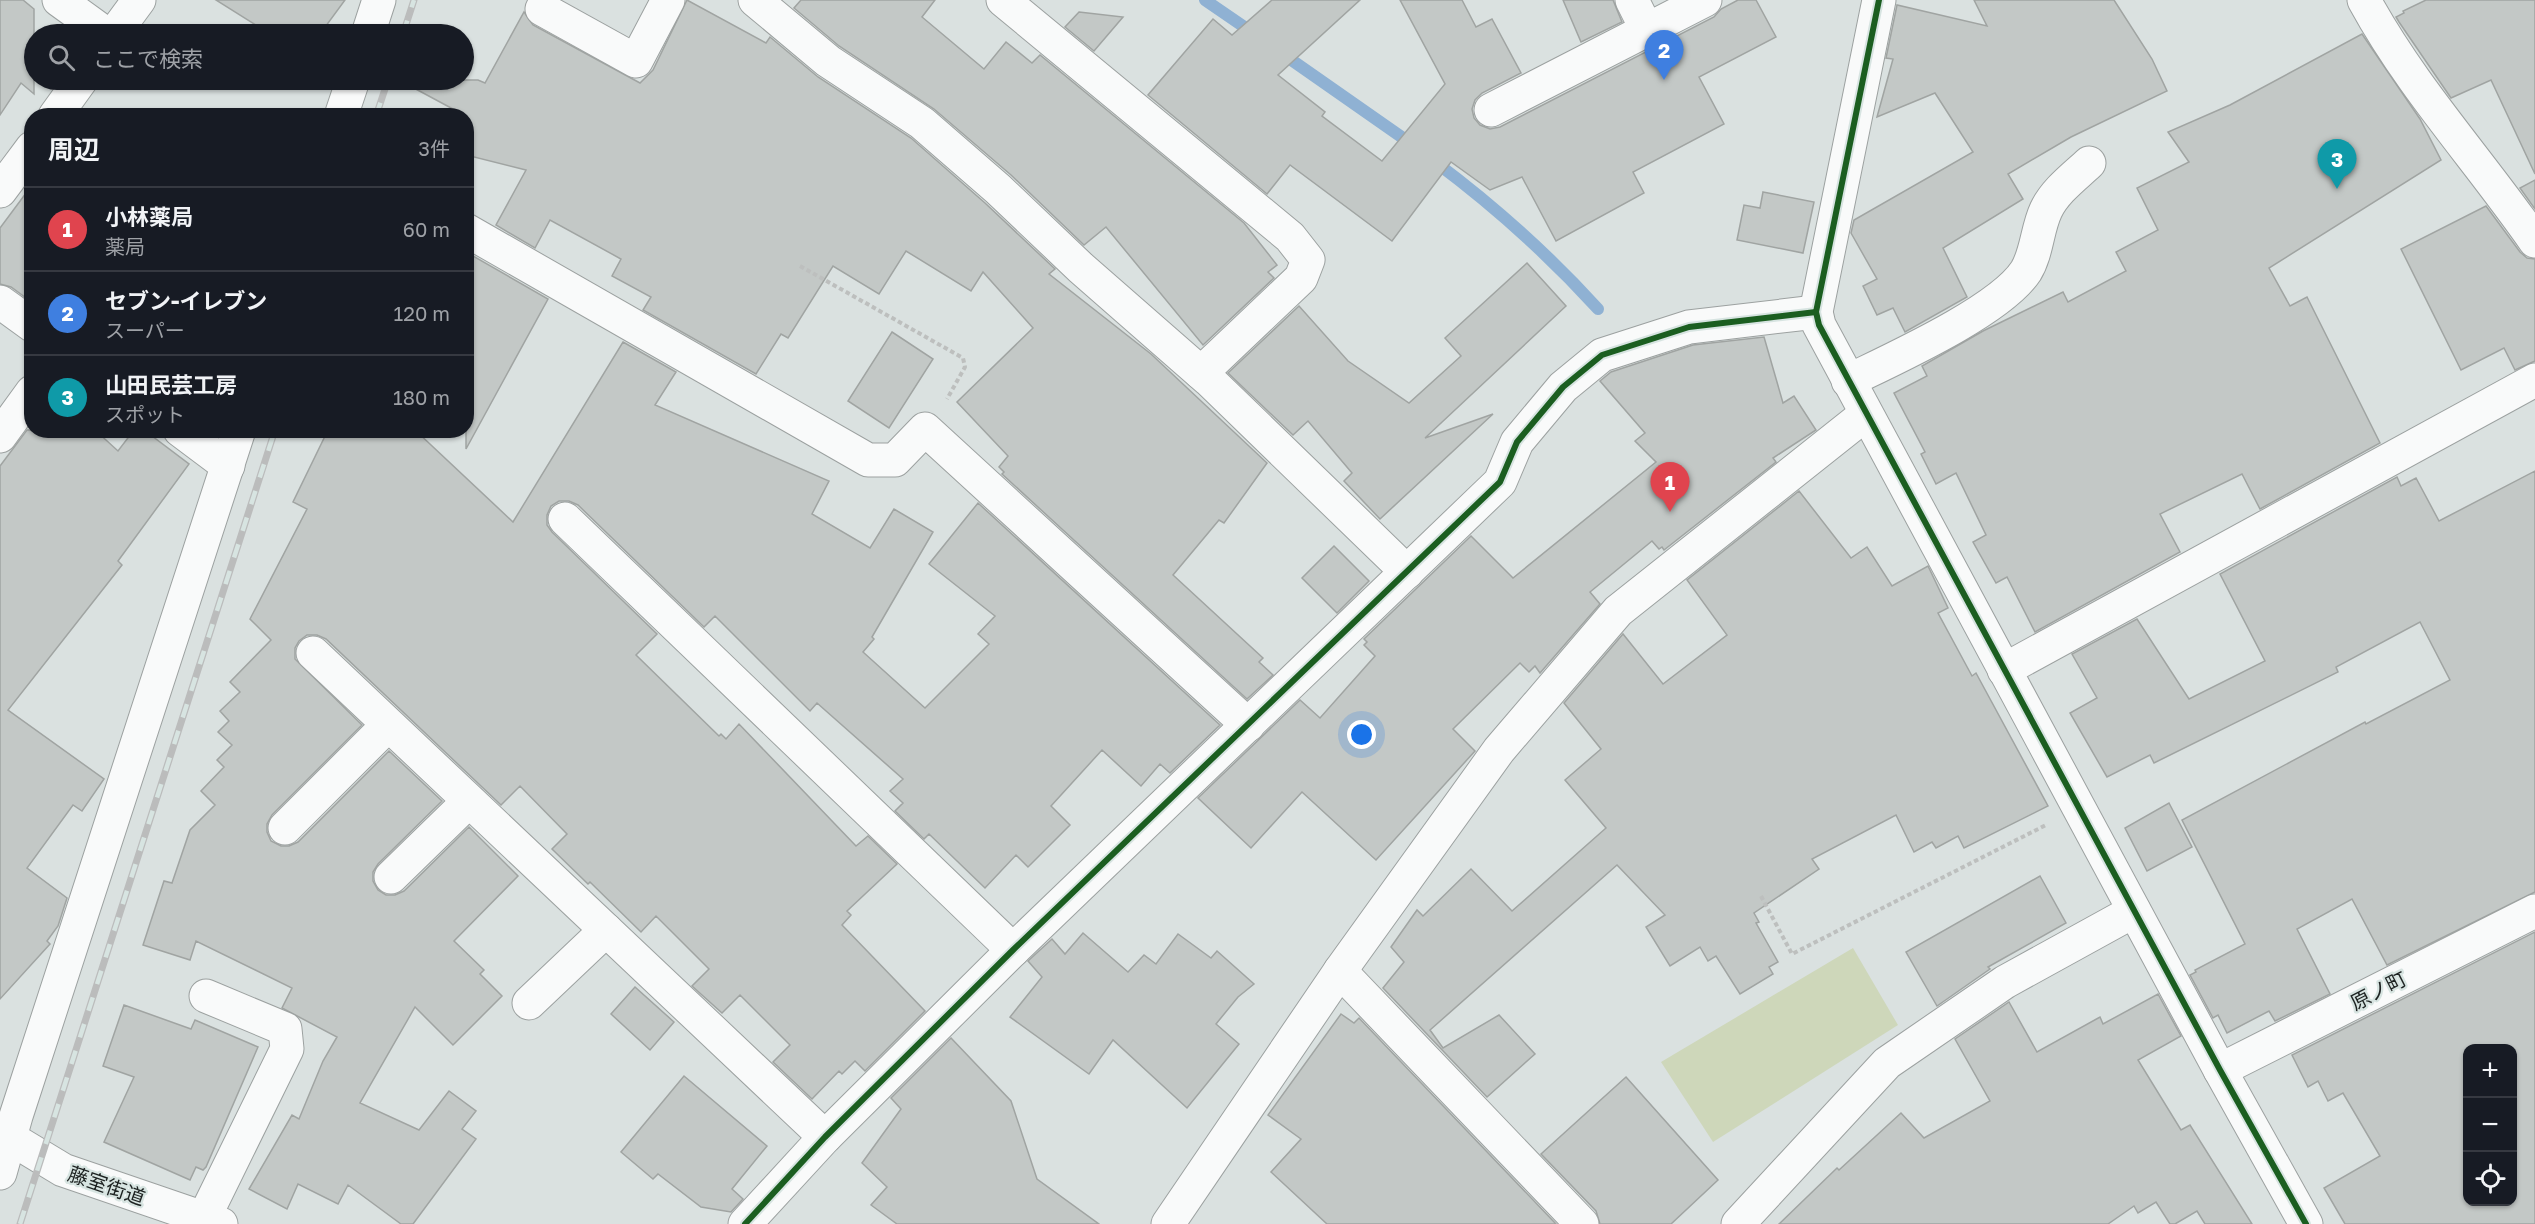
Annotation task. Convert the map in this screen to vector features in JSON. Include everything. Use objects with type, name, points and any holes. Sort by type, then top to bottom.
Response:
[{"type":"street","points":[[59,0],[92,24]]},
{"type":"street","points":[[121,24],[139,0]]},
{"type":"street","points":[[371,24],[379,0]]},
{"type":"street","points":[[542,9],[636,61],[668,0]]},
{"type":"street","points":[[755,0],[828,61],[922,123],[1201,373],[1407,572]]},
{"type":"street","points":[[1003,0],[1290,237],[1308,260],[1301,278],[1201,373]]},
{"type":"street","points":[[1491,110],[1639,14],[1705,0]]},
{"type":"street","points":[[1879,0],[1816,312],[1819,325],[2220,1070],[2306,1224]]},
{"type":"street","points":[[2364,0],[2378,26],[2440,118],[2535,241]]},
{"type":"street","points":[[61,108],[74,90]]},
{"type":"street","points":[[344,108],[350,90]]},
{"type":"street","points":[[0,191],[24,159]]},
{"type":"street","points":[[1848,381],[1942,334],[2002,295],[2026,271],[2046,209],[2062,188],[2089,162]]},
{"type":"street","points":[[474,235],[868,460],[895,460],[925,429],[1248,725]]},
{"type":"street","points":[[0,302],[24,319]]},
{"type":"street","points":[[745,1224],[825,1137],[1013,950],[1500,482],[1517,442],[1563,387],[1602,355],[1689,327],[1816,312]]},
{"type":"street","points":[[2004,670],[2535,380]]},
{"type":"street","points":[[0,436],[24,403]]},
{"type":"street","points":[[1168,1224],[1340,972],[1499,750],[1618,611],[1866,414]]},
{"type":"street","points":[[191,438],[228,466]]},
{"type":"street","points":[[0,1173],[5,1137],[16,1116],[237,438]]},
{"type":"street","points":[[565,519],[1013,950]]},
{"type":"street","points":[[313,653],[825,1137]]},
{"type":"street","points":[[285,828],[388,724]]},
{"type":"street","points":[[391,877],[469,801]]},
{"type":"street","name":"原ノ町","points":[[2220,1070],[2535,910]]},
{"type":"street","points":[[1738,1224],[1887,1063],[2004,981],[2134,911]]},
{"type":"street","points":[[529,1003],[606,930]]},
{"type":"street","points":[[1340,972],[1582,1224]]},
{"type":"street","points":[[206,996],[285,1029],[287,1049],[213,1221]]},
{"type":"street","name":"藤室街道","points":[[5,1137],[63,1170],[213,1221]]},
{"type":"path","points":[[800,266],[963,358],[965,367],[955,388],[925,429]]},
{"type":"path","points":[[1761,896],[1792,954],[2079,808]]},
{"type":"green space","points":[[1853,948],[1898,1025],[1713,1142],[1661,1062]]},
{"type":"building","points":[[0,0],[23,0],[34,9],[34,24],[24,24],[24,86],[21,83],[0,115]]},
{"type":"building","points":[[216,0],[345,0],[327,24],[254,24]]},
{"type":"building","points":[[687,0],[766,43],[770,37],[818,77],[911,138],[1055,269],[1049,274],[1151,354],[1267,463],[1224,523],[1219,520],[1173,575],[1263,658],[1259,662],[1273,675],[1247,699],[1002,474],[1004,472],[999,467],[1008,456],[957,402],[1033,328],[983,272],[971,291],[906,251],[879,294],[833,266],[788,338],[781,334],[756,374],[643,310],[651,297],[612,276],[621,259],[550,220],[535,248],[496,225],[526,170],[474,157],[474,108],[451,108],[418,90],[474,90],[474,80],[485,83],[524,12],[533,25],[640,83],[653,70]]},
{"type":"building","points":[[801,0],[935,0],[922,17],[984,69],[1006,42],[1032,63],[1040,55],[1244,223],[1277,265],[1268,272],[1274,278],[1203,345],[1106,227],[1084,245],[1011,175],[934,109],[839,46],[794,8]]},
{"type":"building","points":[[1272,0],[1360,0],[1278,75],[1325,112],[1322,116],[1382,161],[1445,84],[1400,0],[1462,0],[1476,27],[1492,19],[1521,73],[1482,93],[1475,100],[1472,109],[1474,118],[1480,125],[1490,129],[1500,127],[1714,17],[1721,9],[1738,0],[1756,0],[1776,37],[1699,77],[1724,124],[1633,172],[1644,193],[1556,241],[1522,177],[1490,190],[1451,162],[1392,241],[1290,165],[1267,194],[1148,95],[1213,19],[1232,35]]},
{"type":"building","points":[[1563,0],[1613,0],[1622,22],[1581,42]]},
{"type":"building","points":[[1974,0],[2114,0],[2152,59],[2167,91],[2071,137],[2008,174],[2023,199],[1943,248],[1967,297],[1905,332],[1893,308],[1877,315],[1863,286],[1877,279],[1851,233],[1854,220],[1973,152],[1935,93],[1877,117],[1893,59],[1886,58],[1897,5],[1987,26]]},
{"type":"building","points":[[2426,0],[2535,0],[2535,174],[2491,80],[2451,98],[2399,22],[2396,17],[2404,13],[2403,11]]},
{"type":"building","points":[[1079,12],[1123,17],[1094,51],[1065,27]]},
{"type":"building","points":[[2362,34],[2420,119],[2441,160],[2269,268],[2290,306],[2307,297],[2380,443],[2260,509],[2242,474],[2160,514],[2180,552],[2035,632],[2007,577],[1996,583],[1973,542],[1986,535],[1956,473],[1936,484],[1921,454],[1925,452],[1894,393],[1927,376],[1922,366],[1983,331],[2063,292],[2068,302],[2126,271],[2116,252],[2158,230],[2137,188],[2189,162],[2168,132],[2230,105]]},
{"type":"building","points":[[2535,180],[2535,209],[2520,188]]},
{"type":"building","points":[[1763,192],[1814,202],[1803,253],[1737,240],[1744,205],[1760,208]]},
{"type":"building","points":[[24,196],[24,296],[11,287],[0,284],[0,228]]},
{"type":"building","points":[[2486,206],[2520,252],[2527,258],[2535,259],[2535,361],[2515,370],[2504,348],[2461,370],[2401,249]]},
{"type":"building","points":[[474,257],[548,299],[474,434]]},
{"type":"building","points":[[1527,263],[1566,306],[1425,438],[1493,414],[1380,519],[1344,481],[1352,473],[1308,421],[1293,435],[1228,373],[1299,306],[1348,361],[1409,403],[1461,356],[1445,338]]},
{"type":"building","points":[[892,332],[933,359],[889,428],[848,401]]},
{"type":"building","points":[[1764,337],[1783,403],[1794,396],[1816,430],[1773,458],[1776,462],[1664,550],[1662,547],[1659,549],[1652,541],[1590,592],[1600,604],[1540,673],[1535,666],[1529,672],[1520,663],[1453,729],[1475,751],[1376,860],[1302,792],[1251,848],[1198,798],[1300,700],[1320,718],[1375,656],[1364,645],[1367,642],[1364,639],[1471,536],[1513,578],[1656,462],[1635,441],[1645,433],[1600,381],[1611,372],[1693,345]]},
{"type":"building","points":[[623,342],[676,372],[655,405],[829,481],[812,514],[870,548],[894,509],[933,532],[872,637],[874,639],[863,652],[925,708],[989,644],[978,634],[995,616],[929,564],[978,503],[1220,725],[1170,773],[1160,764],[1141,786],[1102,750],[1051,806],[1070,825],[1028,867],[1016,855],[985,888],[929,834],[924,839],[895,811],[903,803],[890,791],[903,779],[817,703],[810,711],[715,616],[704,627],[578,505],[569,501],[559,501],[551,506],[547,515],[547,525],[552,532],[657,634],[636,655],[719,736],[721,734],[726,739],[739,724],[856,846],[868,836],[897,864],[847,911],[851,915],[842,925],[925,1011],[865,1071],[855,1061],[842,1074],[839,1071],[812,1099],[773,1062],[790,1045],[740,995],[722,1013],[692,986],[709,969],[656,916],[641,932],[590,882],[588,884],[552,849],[567,834],[520,786],[501,805],[326,639],[317,635],[307,635],[299,641],[295,648],[295,659],[362,725],[272,815],[267,824],[267,832],[271,841],[281,846],[289,846],[298,842],[389,751],[442,801],[378,864],[373,872],[373,881],[378,890],[386,895],[395,895],[404,891],[469,827],[518,876],[454,941],[484,970],[480,974],[502,996],[453,1045],[415,1007],[360,1103],[419,1130],[449,1091],[476,1111],[462,1129],[476,1139],[413,1224],[401,1224],[348,1185],[338,1204],[298,1184],[287,1209],[249,1189],[292,1115],[299,1119],[323,1061],[337,1037],[282,1008],[292,988],[196,941],[190,960],[143,945],[164,881],[172,883],[190,830],[215,805],[201,791],[224,767],[217,760],[232,745],[218,732],[229,721],[220,711],[240,692],[230,682],[271,640],[250,619],[307,509],[293,502],[324,438],[424,438],[513,522]]},
{"type":"building","points":[[24,434],[24,438],[104,438],[118,451],[128,438],[155,438],[189,464],[118,561],[122,565],[8,710],[104,779],[82,811],[73,805],[27,868],[67,898],[58,926],[47,941],[50,944],[0,999],[0,466]]},
{"type":"building","points":[[466,438],[472,438],[466,449]]},
{"type":"building","points":[[2535,471],[2535,892],[2387,965],[2352,899],[2297,929],[2330,994],[2275,1021],[2269,1011],[2227,1033],[2218,1015],[2213,1018],[2190,975],[2196,972],[2195,970],[2245,944],[2182,820],[2365,722],[2366,724],[2450,680],[2420,622],[2336,667],[2338,672],[2154,763],[2150,755],[2107,777],[2070,713],[2097,698],[2072,654],[2137,619],[2189,699],[2265,661],[2220,574],[2397,477],[2401,486],[2416,478],[2439,521]]},
{"type":"building","points":[[1799,491],[1851,558],[1867,547],[1892,586],[1928,566],[1948,608],[1938,613],[1972,676],[1976,673],[2048,806],[1964,848],[1958,836],[1936,848],[1932,842],[1914,852],[1896,815],[1812,859],[1819,869],[1754,913],[1759,922],[1756,923],[1778,962],[1769,967],[1773,974],[1740,994],[1716,956],[1708,961],[1700,947],[1670,966],[1646,927],[1665,915],[1617,865],[1430,1030],[1443,1048],[1499,1015],[1535,1054],[1487,1097],[1383,988],[1404,962],[1391,947],[1417,910],[1423,916],[1471,869],[1512,911],[1606,828],[1565,780],[1601,749],[1564,703],[1623,634],[1663,684],[1727,635],[1687,580]]},
{"type":"building","points":[[1334,546],[1369,581],[1337,613],[1302,578]]},
{"type":"building","points":[[2169,803],[2192,847],[2147,871],[2125,828]]},
{"type":"building","points":[[2040,876],[2066,923],[1988,967],[1990,969],[1937,1006],[1906,952]]},
{"type":"building","points":[[2535,932],[2535,1224],[2345,1224],[2324,1188],[2380,1156],[2343,1093],[2328,1101],[2318,1081],[2308,1087],[2292,1055]]},
{"type":"building","points":[[1083,933],[1128,972],[1144,955],[1156,964],[1178,934],[1211,958],[1217,951],[1254,984],[1238,997],[1216,1024],[1239,1044],[1187,1108],[1113,1040],[1089,1074],[1010,1017],[1042,977],[1028,961],[1052,939],[1065,954]]},
{"type":"building","points":[[635,987],[674,1022],[650,1050],[611,1014]]},
{"type":"building","points":[[2158,994],[2181,1036],[2138,1060],[2181,1130],[2190,1125],[2252,1224],[2205,1224],[2197,1211],[2175,1224],[2170,1224],[2156,1202],[2138,1213],[2134,1206],[2108,1224],[1779,1224],[1837,1168],[1839,1170],[1901,1113],[1924,1138],[1990,1101],[1955,1039],[2009,1002],[2037,1052],[2100,1017],[2103,1024]]},
{"type":"building","points":[[124,1005],[191,1029],[195,1020],[258,1047],[206,1167],[203,1170],[196,1167],[190,1180],[104,1142],[134,1077],[103,1066]]},
{"type":"building","points":[[1341,1014],[1354,1023],[1359,1018],[1556,1224],[1327,1224],[1271,1172],[1301,1139],[1268,1115]]},
{"type":"building","points":[[951,1038],[1011,1101],[1037,1179],[1099,1224],[897,1224],[871,1205],[887,1187],[862,1163],[901,1109],[891,1098]]},
{"type":"building","points":[[684,1076],[767,1146],[732,1189],[743,1199],[731,1212],[701,1207],[658,1174],[653,1179],[621,1152]]},
{"type":"building","points":[[1626,1077],[1718,1180],[1671,1224],[1600,1224],[1596,1211],[1541,1154]]},
{"type":"waterway","points":[[1205,0],[1256,35]]},
{"type":"waterway","points":[[1280,52],[1413,145]]},
{"type":"waterway","points":[[1434,161],[1519,231],[1598,309]]},
{"type":"railway","points":[[406,24],[414,0]]},
{"type":"railway","points":[[379,108],[385,90]]},
{"type":"railway","points":[[20,1224],[272,438]]},
{"type":"cycle path","points":[[1879,0],[1816,312],[1819,325],[2220,1070],[2306,1224]]},
{"type":"cycle path","points":[[745,1224],[825,1137],[1013,950],[1500,482],[1517,442],[1563,387],[1602,355],[1689,327],[1816,312]]},
{"type":"place","name":"セブン-イレブン","points":[[1664,80]]},
{"type":"place","name":"山田民芸工房","points":[[2337,189]]},
{"type":"place","name":"小林薬局","points":[[1670,512]]}]
